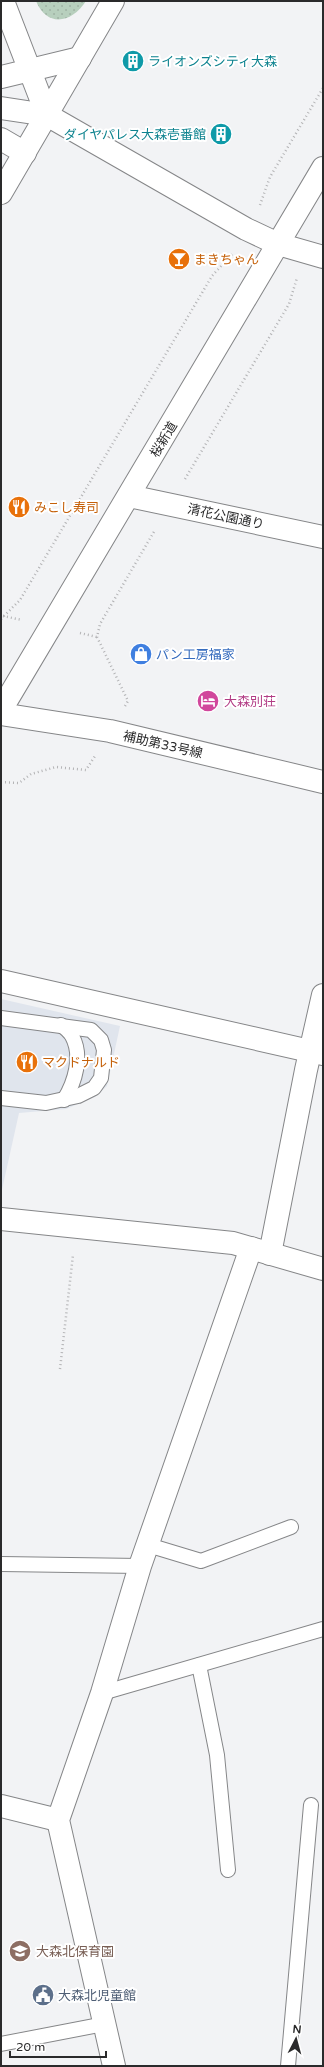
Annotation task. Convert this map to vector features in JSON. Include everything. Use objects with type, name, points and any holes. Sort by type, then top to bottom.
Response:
[{"type":"street","points":[[3,1],[47,115]]},
{"type":"street","points":[[1,193],[113,1]]},
{"type":"street","points":[[1,77],[80,58]]},
{"type":"street","points":[[1,108],[47,115],[246,229],[278,244],[323,257]]},
{"type":"street","points":[[1,139],[25,153]]},
{"type":"street","name":"桜新道","points":[[1,710],[323,168]]},
{"type":"street","name":"清花公園通り","points":[[129,496],[323,537]]},
{"type":"street","name":"補助第33号線","points":[[1,714],[110,732],[323,782]]},
{"type":"street","points":[[1,981],[316,1052]]},
{"type":"street","points":[[114,2066],[58,1820],[102,1693],[140,1566],[260,1251],[316,1052],[323,995]]},
{"type":"street","points":[[1,1219],[233,1243],[323,1269]]},
{"type":"street","points":[[1,1806],[58,1820]]},
{"type":"lane","points":[[1,1018],[91,1030],[101,1040],[104,1050],[101,1078],[94,1088],[64,1100],[46,1103],[1,1098]]},
{"type":"lane","points":[[61,1025],[72,1036],[76,1048],[77,1066],[70,1090],[64,1100]]},
{"type":"lane","points":[[148,1545],[201,1561],[291,1527]]},
{"type":"lane","points":[[1,1564],[140,1566]]},
{"type":"lane","points":[[102,1693],[323,1629]]},
{"type":"lane","points":[[199,1665],[217,1755],[228,1870]]},
{"type":"lane","points":[[288,2066],[311,1805]]},
{"type":"lane","points":[[1,2044],[104,2024]]},
{"type":"path","points":[[260,207],[270,177],[323,88]]},
{"type":"path","points":[[2,617],[20,600],[212,276],[229,258]]},
{"type":"path","points":[[190,472],[289,304],[298,276]]},
{"type":"path","points":[[128,701],[97,637],[100,624],[158,525]]},
{"type":"path","points":[[2,617],[21,620]]},
{"type":"path","points":[[1,782],[19,783],[31,774],[56,766],[86,770]]},
{"type":"path","points":[[60,1370],[76,1226]]},
{"type":"shaded area","points":[[1,999],[120,1026],[107,1086],[95,1097],[66,1109],[19,1113],[1,1194]]},
{"type":"green space","points":[[36,1],[86,1],[74,14],[67,18],[53,19],[41,10]]},
{"type":"place","name":"ライオンズシティ大森","points":[[133,61]]},
{"type":"place","name":"ダイヤパレス大森壱番館","points":[[221,134]]},
{"type":"place","name":"まきちゃん","points":[[179,259]]},
{"type":"place","name":"みこし寿司","points":[[19,507]]},
{"type":"place","name":"パン工房福家","points":[[141,654]]},
{"type":"place","name":"大森別荘","points":[[208,701]]},
{"type":"place","name":"マクドナルド","points":[[27,1062]]},
{"type":"place","name":"大森北保育園","points":[[20,1951]]},
{"type":"place","name":"大森北児童館","points":[[43,1995]]}]
